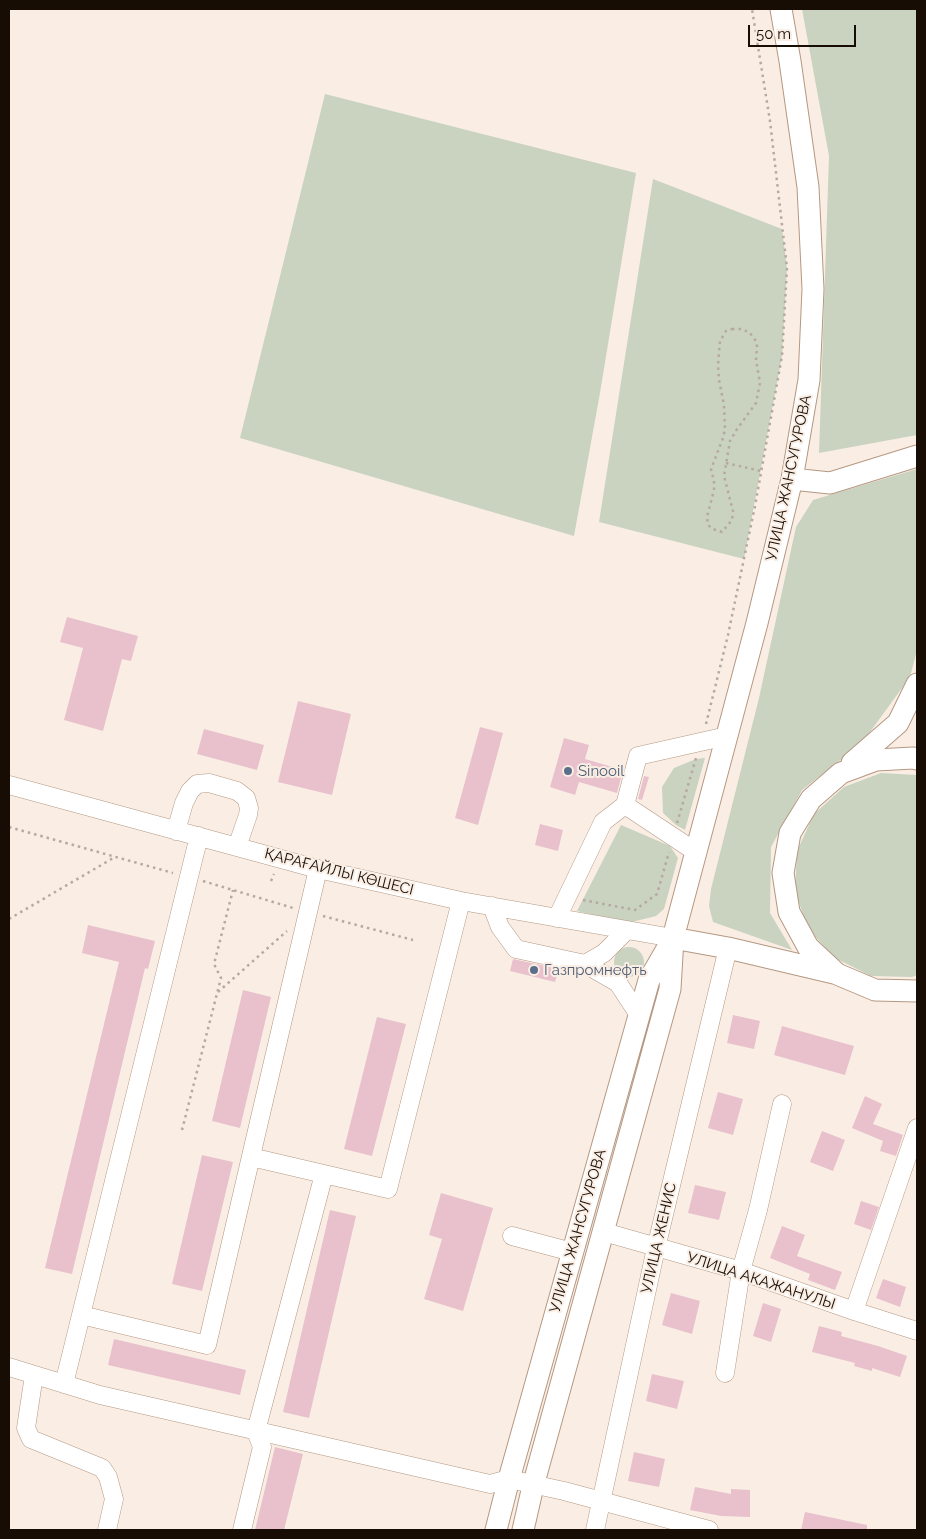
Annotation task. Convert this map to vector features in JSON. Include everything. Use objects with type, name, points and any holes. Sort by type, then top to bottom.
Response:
[{"type":"main road","name":"УЛИЦА ЖАНСУГУРОВА","points":[[523,1530],[533,1486],[670,989],[673,938],[757,623],[792,479],[809,380],[814,289],[808,187],[781,9]]},
{"type":"main road","points":[[792,479],[830,483],[917,456]]},
{"type":"main road","points":[[837,974],[808,947],[789,912],[783,873],[790,833],[811,799],[898,723],[917,684]]},
{"type":"main road","points":[[841,773],[876,760],[917,759]]},
{"type":"main road","name":"УЛИЦА ЖАНСУГУРОВА","points":[[496,1530],[649,980],[673,938]]},
{"type":"main road","points":[[673,938],[728,948],[837,974],[875,990],[917,993]]},
{"type":"main road","points":[[574,1245],[602,1238]]},
{"type":"street","points":[[557,918],[603,822],[625,805],[638,756],[727,736]]},
{"type":"street","points":[[176,831],[184,803],[190,791],[197,784],[209,783],[237,792],[246,798],[250,808],[237,847]]},
{"type":"street","name":"ҚАРАҒАЙЛЫ КӨШЕСІ","points":[[9,785],[318,869],[461,901],[673,938]]},
{"type":"street","points":[[625,805],[696,852]]},
{"type":"street","points":[[64,1384],[199,836]]},
{"type":"street","points":[[81,1315],[207,1345],[318,869]]},
{"type":"street","points":[[251,1156],[388,1189],[461,901]]},
{"type":"street","points":[[492,906],[500,927],[516,949],[585,964],[618,983],[639,1015]]},
{"type":"street","points":[[585,964],[604,953],[627,930]]},
{"type":"street","name":"УЛИЦА ЖЕНИС","points":[[595,1530],[656,1248],[728,948]]},
{"type":"street","points":[[725,1372],[741,1271],[758,1210],[782,1104]]},
{"type":"street","points":[[854,1311],[917,1128]]},
{"type":"street","points":[[242,1530],[262,1447],[256,1431],[324,1174]]},
{"type":"street","points":[[512,1236],[574,1245]]},
{"type":"street","name":"УЛИЦА АКАЖАНУЛЫ","points":[[602,1238],[656,1248],[741,1271],[917,1331]]},
{"type":"street","points":[[9,1368],[100,1395],[490,1484],[509,1479],[533,1486],[564,1491],[709,1530]]},
{"type":"street","points":[[34,1375],[26,1428],[31,1439],[102,1468],[108,1477],[114,1499],[107,1530]]},
{"type":"path","points":[[705,727],[728,635],[782,356],[787,268],[770,121],[752,9]]},
{"type":"path","points":[[740,329],[749,332],[756,341],[756,360],[760,383],[756,403],[730,441],[726,463],[724,476],[733,511],[732,520],[722,532],[708,525],[707,516],[714,490],[711,469],[725,429],[724,405],[718,365],[720,341],[726,331],[740,329]]},
{"type":"path","points":[[726,463],[761,471]]},
{"type":"path","points":[[9,827],[308,913],[413,940]]},
{"type":"path","points":[[9,919],[115,856]]},
{"type":"path","points":[[182,1130],[221,978],[214,964],[233,890]]},
{"type":"path","points":[[217,992],[287,931]]},
{"type":"green space","points":[[802,9],[917,9],[917,435],[819,453],[829,156]]},
{"type":"green space","points":[[325,94],[636,173],[600,393],[574,536],[240,438]]},
{"type":"green space","points":[[653,179],[782,229],[787,268],[782,356],[744,559],[599,522]]},
{"type":"green space","points":[[917,469],[917,650],[910,677],[862,743],[802,790],[771,847],[770,913],[792,950],[713,922],[709,906],[711,889],[759,698],[796,527],[813,500]]},
{"type":"green space","points":[[705,758],[685,830],[676,825],[663,813],[662,787],[674,768],[696,759]]},
{"type":"green space","points":[[881,773],[917,775],[917,975],[912,977],[871,976],[835,958],[808,929],[795,891],[797,851],[814,814],[844,787]]},
{"type":"green space","points":[[621,825],[670,846],[678,858],[664,909],[656,916],[628,923],[577,911]]},
{"type":"green space","points":[[629,947],[640,951],[644,962],[640,973],[629,977],[618,973],[614,962],[618,951]]},
{"type":"building","points":[[67,617],[138,636],[131,661],[122,659],[103,731],[64,720],[83,648],[60,642]]},
{"type":"building","points":[[298,701],[351,714],[332,795],[278,782]]},
{"type":"building","points":[[480,727],[503,733],[478,825],[455,818]]},
{"type":"building","points":[[204,729],[264,745],[257,770],[197,754]]},
{"type":"building","points":[[564,738],[589,745],[585,759],[623,770],[617,793],[579,782],[575,795],[550,787]]},
{"type":"building","points":[[644,776],[649,777],[642,800],[638,799]]},
{"type":"building","points":[[540,824],[563,830],[558,851],[535,845]]},
{"type":"building","points":[[88,925],[155,941],[148,969],[145,968],[72,1274],[45,1268],[119,962],[82,953]]},
{"type":"building","name":"Газпромнефть","points":[[513,959],[559,969],[555,982],[510,971]]},
{"type":"building","points":[[243,990],[271,997],[240,1128],[212,1121]]},
{"type":"building","points":[[733,1015],[760,1021],[754,1049],[727,1043]]},
{"type":"building","points":[[377,1017],[406,1024],[372,1156],[344,1149]]},
{"type":"building","points":[[782,1026],[854,1046],[845,1075],[774,1055]]},
{"type":"building","points":[[718,1092],[743,1099],[733,1135],[708,1128]]},
{"type":"building","points":[[865,1096],[882,1104],[873,1124],[903,1135],[896,1156],[880,1151],[883,1141],[852,1128]]},
{"type":"building","points":[[822,1131],[845,1140],[833,1171],[810,1162]]},
{"type":"building","points":[[202,1155],[233,1162],[202,1291],[172,1284]]},
{"type":"building","points":[[695,1185],[726,1192],[719,1220],[688,1213]]},
{"type":"building","points":[[441,1193],[493,1208],[463,1311],[424,1299],[442,1239],[429,1235]]},
{"type":"building","points":[[861,1201],[879,1207],[871,1230],[854,1224]]},
{"type":"building","points":[[330,1210],[356,1216],[309,1418],[283,1412]]},
{"type":"building","points":[[782,1226],[805,1235],[797,1256],[842,1272],[835,1290],[808,1280],[810,1274],[770,1258]]},
{"type":"building","points":[[883,1279],[906,1287],[900,1307],[876,1298]]},
{"type":"building","points":[[671,1293],[700,1301],[692,1334],[662,1325]]},
{"type":"building","points":[[763,1303],[781,1309],[771,1342],[753,1336]]},
{"type":"building","points":[[819,1326],[842,1332],[841,1336],[907,1356],[900,1377],[872,1368],[872,1371],[854,1366],[855,1363],[812,1352]]},
{"type":"building","points":[[114,1339],[246,1370],[240,1395],[108,1365]]},
{"type":"building","points":[[652,1374],[684,1381],[677,1409],[646,1401]]},
{"type":"building","points":[[275,1447],[303,1454],[284,1530],[255,1530]]},
{"type":"building","points":[[634,1452],[665,1459],[659,1487],[628,1481]]},
{"type":"building","points":[[695,1487],[731,1494],[731,1489],[750,1490],[750,1517],[721,1516],[690,1510]]},
{"type":"building","points":[[805,1512],[867,1525],[867,1530],[801,1530]]},
{"type":"place","name":"Sinooil","points":[[568,771]]},
{"type":"place","name":"Газпромнефть","points":[[534,970]]}]
